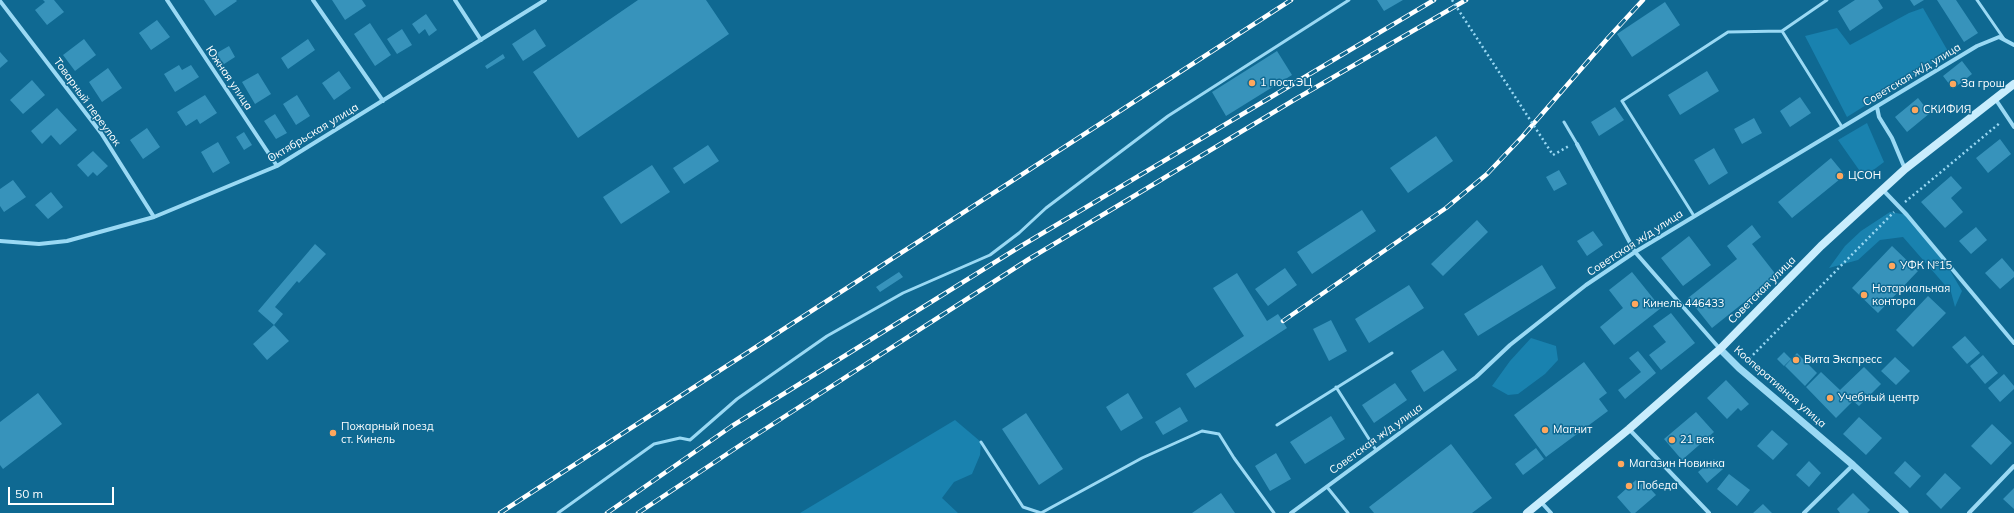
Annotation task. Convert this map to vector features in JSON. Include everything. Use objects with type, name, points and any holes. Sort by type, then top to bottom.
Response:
[{"type":"main road","name":"Советская улица","points":[[1527,513],[1629,429],[1720,348],[1821,246],[1882,189],[1905,169],[1996,100],[2014,84]]},
{"type":"street","name":"Южная улица","points":[[166,0],[277,166]]},
{"type":"street","points":[[313,0],[383,101]]},
{"type":"street","points":[[455,0],[481,40]]},
{"type":"street","name":"Октябрьская улица","points":[[0,241],[39,244],[68,241],[154,217],[277,166],[545,0]]},
{"type":"street","name":"Товарный переулок","points":[[0,1],[101,133],[154,217]]},
{"type":"street","name":"Советская ж/д улица","points":[[1292,513],[1476,377],[1510,345],[1586,285],[1635,252],[1977,46],[1999,36],[2005,40]]},
{"type":"street","points":[[2005,40],[2014,45]]},
{"type":"street","points":[[1996,100],[2014,127]]},
{"type":"street","points":[[1877,107],[1879,117],[1892,138],[1905,169]]},
{"type":"street","name":"Кооперативная улица","points":[[1577,144],[1635,252],[1720,348],[1739,368],[1853,465],[1905,513]]},
{"type":"street","points":[[1882,189],[2014,342]]},
{"type":"street","points":[[1629,429],[1709,513]]},
{"type":"street","points":[[1804,513],[1853,465]]},
{"type":"street","points":[[1969,513],[2014,466]]},
{"type":"street","points":[[1540,502],[1551,513]]},
{"type":"lane","points":[[558,513],[654,444],[680,438],[690,440],[736,399],[827,336],[903,293],[990,255],[1019,233],[1046,208],[1168,116],[1349,0]]},
{"type":"lane","points":[[1694,216],[1622,101],[1728,32],[1782,31],[1827,0]]},
{"type":"lane","points":[[1977,0],[2005,40]]},
{"type":"lane","points":[[1782,31],[1842,127]]},
{"type":"lane","points":[[1564,122],[1577,144]]},
{"type":"lane","points":[[1277,425],[1392,353]]},
{"type":"lane","points":[[1336,387],[1376,450]]},
{"type":"lane","points":[[981,442],[1023,507],[1041,513],[1142,458],[1202,431],[1219,434],[1234,458],[1274,513]]},
{"type":"lane","points":[[1327,487],[1348,513]]},
{"type":"path","points":[[1452,0],[1554,155],[1568,146]]},
{"type":"path","points":[[1739,368],[1899,207],[2007,117]]},
{"type":"shaded area","points":[[1923,8],[1949,53],[1847,117],[1805,36],[1837,28],[1850,45],[1909,13]]},
{"type":"shaded area","points":[[1867,123],[1884,162],[1864,177],[1838,140]]},
{"type":"shaded area","points":[[1890,212],[1907,215],[1941,255],[1962,291],[1955,307],[1951,292],[1903,237],[1880,240],[1858,260],[1829,268],[1845,246],[1861,231]]},
{"type":"shaded area","points":[[1531,338],[1556,346],[1558,360],[1545,374],[1518,394],[1508,395],[1492,386],[1510,361]]},
{"type":"shaded area","points":[[955,420],[981,442],[980,455],[972,474],[954,482],[942,498],[958,513],[800,513]]},
{"type":"building","points":[[43,0],[54,0],[64,12],[47,25],[35,10],[45,2]]},
{"type":"building","points":[[204,0],[236,0],[237,1],[215,16]]},
{"type":"building","points":[[332,0],[362,0],[366,6],[345,20]]},
{"type":"building","points":[[638,0],[706,0],[729,34],[578,138],[533,72]]},
{"type":"building","points":[[1377,0],[1403,0],[1384,11]]},
{"type":"building","points":[[1855,0],[1878,0],[1883,8],[1850,31],[1838,11]]},
{"type":"building","points":[[1910,0],[1924,0],[1914,6]]},
{"type":"building","points":[[1937,0],[1956,0],[1978,33],[1964,42]]},
{"type":"building","points":[[1665,2],[1680,25],[1632,57],[1617,34]]},
{"type":"building","points":[[426,14],[437,30],[429,36],[425,29],[419,34],[412,24]]},
{"type":"building","points":[[157,20],[170,37],[151,50],[139,33]]},
{"type":"building","points":[[370,23],[391,55],[375,66],[354,34]]},
{"type":"building","points":[[402,29],[412,45],[397,54],[387,39]]},
{"type":"building","points":[[535,29],[546,46],[523,61],[512,44]]},
{"type":"building","points":[[84,39],[96,55],[75,71],[63,55]]},
{"type":"building","points":[[308,39],[315,50],[288,69],[281,58]]},
{"type":"building","points":[[229,46],[235,57],[221,66],[215,54]]},
{"type":"building","name":"1 пост ЭЦ","points":[[1277,51],[1292,75],[1226,116],[1212,92]]},
{"type":"building","points":[[0,52],[8,61],[0,68]]},
{"type":"building","points":[[503,54],[505,58],[487,69],[485,66]]},
{"type":"building","points":[[1962,61],[1972,74],[1953,89],[1943,76]]},
{"type":"building","points":[[179,65],[182,70],[191,65],[199,77],[175,92],[164,74]]},
{"type":"building","points":[[108,68],[122,88],[102,102],[89,82]]},
{"type":"building","points":[[339,71],[351,88],[334,100],[322,83]]},
{"type":"building","points":[[1707,71],[1719,91],[1680,115],[1668,95]]},
{"type":"building","points":[[258,73],[271,94],[255,104],[242,82]]},
{"type":"building","points":[[32,80],[45,95],[23,114],[10,100]]},
{"type":"building","points":[[205,95],[217,113],[200,124],[197,119],[186,126],[177,112]]},
{"type":"building","points":[[297,95],[310,116],[296,125],[283,104]]},
{"type":"building","points":[[1800,97],[1811,113],[1790,127],[1780,111]]},
{"type":"building","points":[[1918,98],[1930,113],[1907,132],[1895,117]]},
{"type":"building","points":[[1615,107],[1624,120],[1599,136],[1591,122]]},
{"type":"building","points":[[57,108],[77,130],[60,145],[51,135],[42,144],[31,131]]},
{"type":"building","points":[[275,114],[287,133],[276,139],[264,121]]},
{"type":"building","points":[[1754,118],[1762,133],[1742,144],[1734,129]]},
{"type":"building","points":[[147,128],[160,147],[143,159],[130,140]]},
{"type":"building","points":[[244,132],[252,145],[244,150],[236,137]]},
{"type":"building","points":[[1436,136],[1453,161],[1408,193],[1390,168]]},
{"type":"building","points":[[2000,139],[2011,154],[1988,173],[1976,158]]},
{"type":"building","points":[[218,142],[230,163],[213,173],[201,152]]},
{"type":"building","points":[[708,145],[719,161],[684,184],[673,168]]},
{"type":"building","points":[[1714,148],[1728,173],[1709,185],[1694,160]]},
{"type":"building","points":[[93,151],[108,166],[97,176],[93,172],[88,177],[77,165]]},
{"type":"building","points":[[1831,158],[1845,175],[1792,218],[1778,202]]},
{"type":"building","points":[[652,165],[670,192],[621,224],[603,197]]},
{"type":"building","points":[[1559,170],[1567,184],[1554,191],[1546,177]]},
{"type":"building","points":[[1951,176],[1962,188],[1951,198],[1963,212],[1945,228],[1921,202]]},
{"type":"building","points":[[13,180],[26,197],[4,212],[0,206],[0,189]]},
{"type":"building","points":[[51,192],[63,207],[48,219],[35,205]]},
{"type":"building","points":[[1362,210],[1376,231],[1312,274],[1297,252]]},
{"type":"building","points":[[1477,220],[1488,232],[1443,276],[1431,264]]},
{"type":"building","points":[[1752,225],[1761,237],[1752,244],[1777,276],[1712,328],[1688,298],[1737,259],[1727,246]]},
{"type":"building","points":[[1976,227],[1987,240],[1971,254],[1959,241]]},
{"type":"building","points":[[1593,231],[1603,245],[1587,256],[1577,241]]},
{"type":"building","points":[[1689,236],[1711,265],[1683,286],[1661,258]]},
{"type":"building","points":[[315,244],[326,254],[299,283],[297,281],[275,307],[283,314],[274,325],[258,311]]},
{"type":"building","points":[[1892,246],[1918,271],[1878,313],[1852,288]]},
{"type":"building","points":[[2002,258],[2014,272],[2014,277],[2000,289],[1985,273]]},
{"type":"building","points":[[1542,265],[1556,288],[1478,336],[1464,314]]},
{"type":"building","points":[[1285,268],[1297,285],[1268,306],[1255,289]]},
{"type":"building","points":[[899,272],[903,277],[880,292],[876,287]]},
{"type":"building","points":[[1632,272],[1661,308],[1614,345],[1600,327],[1623,308],[1609,290]]},
{"type":"building","points":[[1237,273],[1267,321],[1278,314],[1287,328],[1195,388],[1186,374],[1244,336],[1213,288]]},
{"type":"building","points":[[1409,285],[1424,308],[1369,343],[1355,319]]},
{"type":"building","points":[[1928,296],[1946,313],[1913,347],[1896,330]]},
{"type":"building","points":[[1671,313],[1695,343],[1661,370],[1649,355],[1666,342],[1653,326]]},
{"type":"building","points":[[1331,320],[1347,351],[1329,361],[1313,329]]},
{"type":"building","points":[[274,325],[289,341],[267,360],[253,344]]},
{"type":"building","points":[[1965,336],[1980,353],[1967,364],[1952,347]]},
{"type":"building","points":[[1443,350],[1457,370],[1424,392],[1411,371]]},
{"type":"building","points":[[1638,351],[1656,373],[1625,399],[1618,390],[1641,372],[1629,358]]},
{"type":"building","points":[[1784,352],[1791,359],[1784,366],[1777,359]]},
{"type":"building","points":[[1797,353],[1817,373],[1805,386],[1785,366]]},
{"type":"building","points":[[1983,355],[1998,373],[1985,384],[1970,366]]},
{"type":"building","points":[[1895,357],[1910,371],[1896,385],[1881,371]]},
{"type":"building","points":[[1584,362],[1607,393],[1599,399],[1608,411],[1546,457],[1514,415]]},
{"type":"building","points":[[1864,367],[1881,384],[1859,406],[1853,401],[1836,418],[1806,387],[1821,372],[1840,390]]},
{"type":"building","points":[[2004,374],[2014,386],[2014,389],[2000,402],[1988,388]]},
{"type":"building","points":[[1726,380],[1749,404],[1741,411],[1738,408],[1727,419],[1707,398]]},
{"type":"building","points":[[1395,383],[1407,400],[1374,423],[1362,405]]},
{"type":"building","points":[[38,393],[62,424],[3,469],[0,465],[0,422]]},
{"type":"building","points":[[1128,393],[1143,418],[1121,431],[1106,407]]},
{"type":"building","points":[[1180,407],[1188,421],[1163,435],[1155,422]]},
{"type":"building","points":[[1696,412],[1714,432],[1682,460],[1664,439]]},
{"type":"building","points":[[1026,413],[1063,469],[1039,485],[1002,429]]},
{"type":"building","points":[[1331,416],[1345,439],[1305,464],[1290,442]]},
{"type":"building","points":[[1859,417],[1882,438],[1866,455],[1843,434]]},
{"type":"building","points":[[1992,424],[2012,443],[1991,465],[1971,446]]},
{"type":"building","points":[[1772,430],[1788,444],[1773,460],[1757,446]]},
{"type":"building","points":[[1451,444],[1492,498],[1472,513],[1374,513],[1369,507]]},
{"type":"building","points":[[1536,448],[1544,459],[1523,475],[1515,464]]},
{"type":"building","points":[[1276,453],[1291,479],[1270,491],[1255,466]]},
{"type":"building","points":[[1714,459],[1723,469],[1707,483],[1698,472]]},
{"type":"building","points":[[1809,461],[1821,473],[1809,487],[1796,475]]},
{"type":"building","points":[[1905,461],[1921,476],[1910,488],[1894,473]]},
{"type":"building","points":[[1945,473],[1961,488],[1941,509],[1926,494]]},
{"type":"building","points":[[1729,474],[1750,490],[1737,506],[1717,489]]},
{"type":"building","points":[[1636,480],[1640,485],[1644,482],[1656,495],[1635,513],[1631,513],[1617,497]]},
{"type":"building","points":[[2014,488],[2014,509],[2003,499]]},
{"type":"building","points":[[1221,493],[1235,513],[1192,513]]},
{"type":"building","points":[[1853,493],[1870,510],[1867,513],[1840,513],[1837,509]]},
{"type":"building","points":[[1763,504],[1772,513],[1753,513]]},
{"type":"railway","points":[[500,513],[1291,0]]},
{"type":"railway","points":[[607,513],[732,426],[1021,246],[1434,0]]},
{"type":"railway","points":[[638,513],[745,442],[1029,259],[1294,100],[1466,0]]},
{"type":"railway","points":[[1283,321],[1446,208],[1487,174],[1522,137],[1643,0]]},
{"type":"place","name":"1 пост ЭЦ","points":[[1252,83]]},
{"type":"place","name":"За грош","points":[[1953,84]]},
{"type":"place","name":"СКИФИЯ","points":[[1915,110]]},
{"type":"place","name":"ЦСОН","points":[[1840,176]]},
{"type":"place","name":"УФК №15","points":[[1892,266]]},
{"type":"place","name":"Нотариальная контора","points":[[1864,295]]},
{"type":"place","name":"Кинель 446433","points":[[1635,304]]},
{"type":"place","name":"Вита Экспресс","points":[[1796,360]]},
{"type":"place","name":"Учебный центр","points":[[1830,398]]},
{"type":"place","name":"Магнит","points":[[1545,430]]},
{"type":"place","name":"Пожарный поезд ст. Кинель","points":[[333,433]]},
{"type":"place","name":"21 век","points":[[1672,440]]},
{"type":"place","name":"Магазин Новинка","points":[[1621,464]]},
{"type":"place","name":"Победа","points":[[1629,486]]}]
